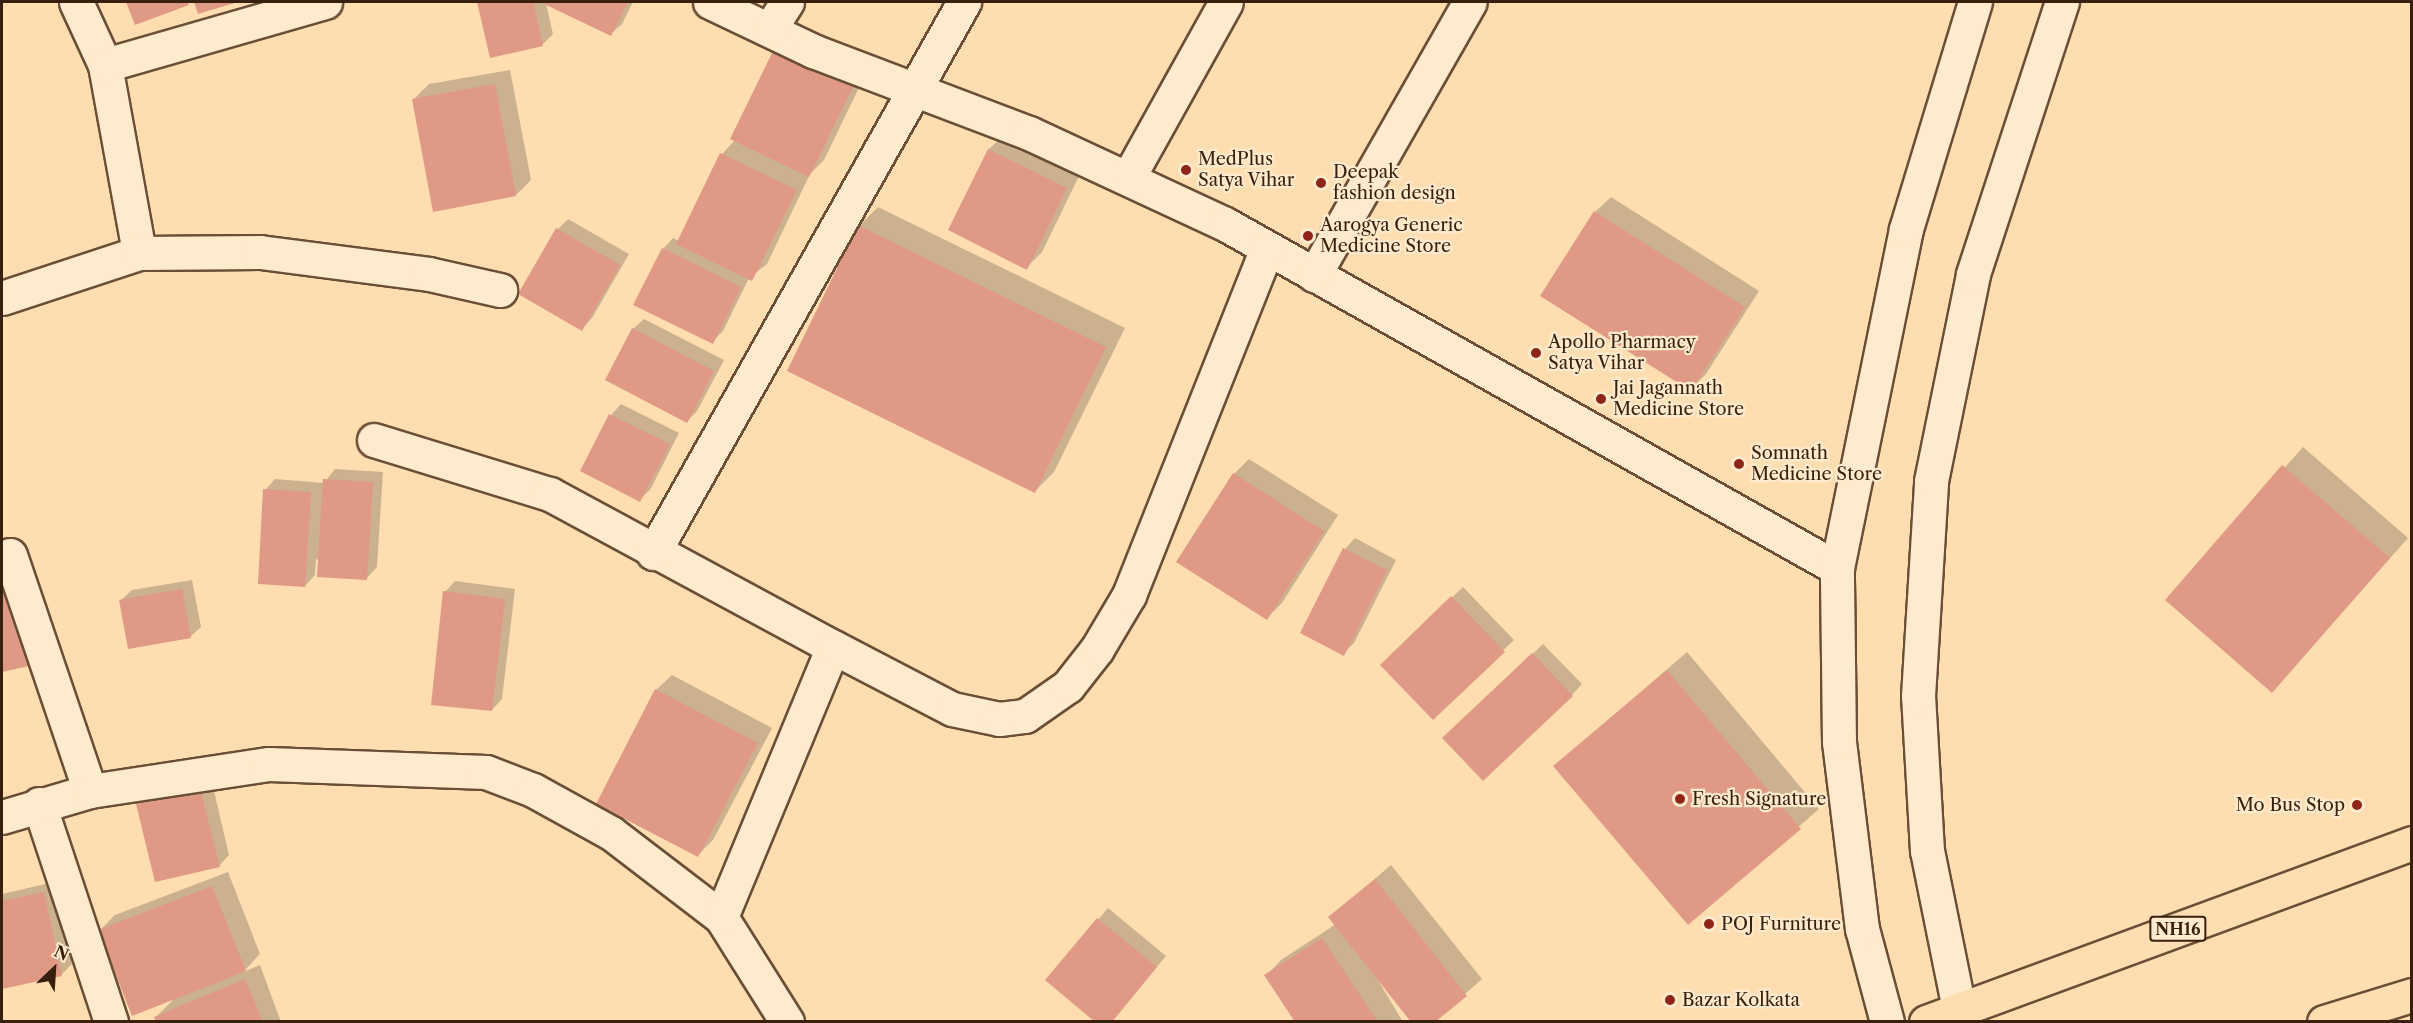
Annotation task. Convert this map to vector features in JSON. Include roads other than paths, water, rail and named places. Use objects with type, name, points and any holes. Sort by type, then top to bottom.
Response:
[{"type":"highway","name":"NH16","points":[[1943,1015],[2412,843]]},
{"type":"highway","points":[[2324,1022],[2412,995]]},
{"type":"street","points":[[76,2],[105,65],[139,253]]},
{"type":"street","points":[[710,2],[813,51],[1029,133],[1128,178],[1267,248],[1837,568]]},
{"type":"street","points":[[770,29],[787,2]]},
{"type":"street","points":[[653,553],[964,2]]},
{"type":"street","points":[[1128,178],[1226,2]]},
{"type":"street","points":[[1314,275],[1470,2]]},
{"type":"street","points":[[1887,1022],[1862,929],[1839,742],[1837,568],[1906,229],[1975,2]]},
{"type":"street","points":[[1943,1015],[1927,851],[1918,696],[1931,481],[1973,274],[2062,2]]},
{"type":"street","points":[[105,65],[314,3]]},
{"type":"street","points":[[374,440],[550,494],[653,553],[952,709],[999,719],[1025,716],[1068,686],[1097,649],[1129,595],[1267,248]]},
{"type":"street","points":[[2,298],[139,253],[260,252],[429,274],[500,290]]},
{"type":"street","points":[[10,555],[90,790]]},
{"type":"street","points":[[721,917],[833,647]]},
{"type":"street","points":[[2,817],[90,790],[269,764],[486,772],[533,790],[611,833],[721,917],[787,1022]]},
{"type":"street","points":[[39,804],[111,1022]]},
{"type":"place","name":"MedPlus Satya Vihar","points":[[1186,170]]},
{"type":"place","name":"Deepak fashion design","points":[[1321,183]]},
{"type":"place","name":"Aarogya Generic Medicine Store","points":[[1308,236]]},
{"type":"place","name":"Apollo Pharmacy Satya Vihar","points":[[1536,353]]},
{"type":"place","name":"Jai Jagannath Medicine Store","points":[[1601,399]]},
{"type":"place","name":"Somnath Medicine Store","points":[[1739,464]]},
{"type":"place","name":"Fresh Signature","points":[[1680,799]]},
{"type":"place","name":"Mo Bus Stop","points":[[2357,805]]},
{"type":"place","name":"POJ Furniture","points":[[1709,924]]},
{"type":"place","name":"Bazar Kolkata","points":[[1670,1000]]}]
